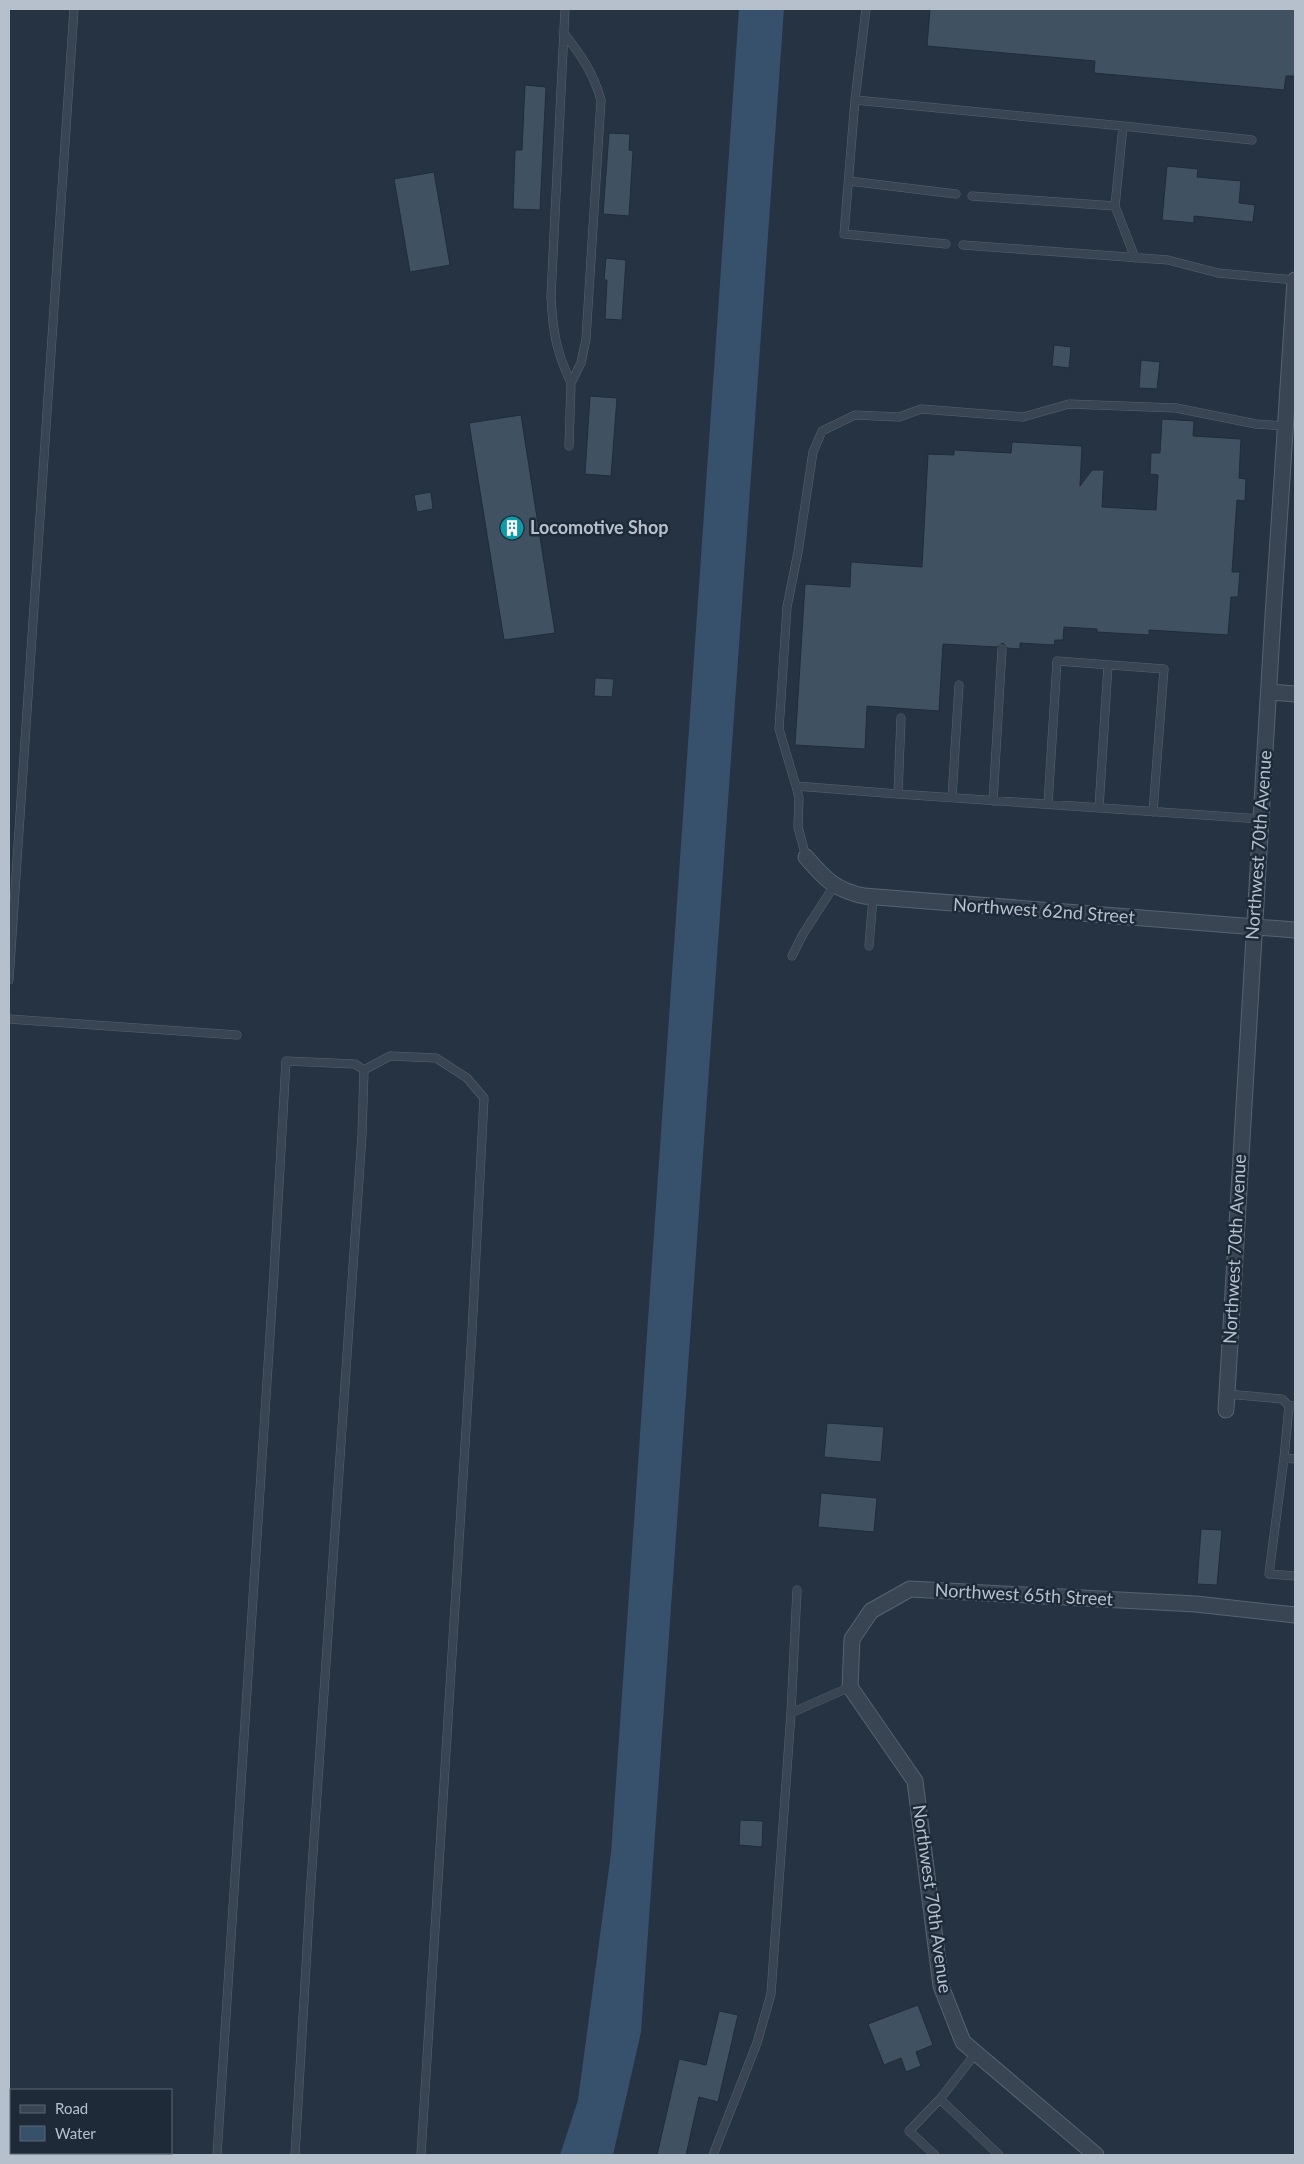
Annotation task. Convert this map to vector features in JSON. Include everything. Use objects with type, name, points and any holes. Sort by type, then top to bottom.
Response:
[{"type":"street","name":"Northwest 70th Avenue","points":[[1226,1410],[1295,280]]},
{"type":"street","points":[[1269,692],[1295,694]]},
{"type":"street","name":"Northwest 62nd Street","points":[[806,857],[821,875],[834,886],[848,893],[872,898],[1295,930]]},
{"type":"street","name":"Northwest 65th Street","points":[[850,1687],[852,1638],[871,1611],[910,1589],[1196,1604],[1295,1615]]},
{"type":"street","name":"Northwest 70th Avenue","points":[[850,1687],[915,1780],[941,1986],[963,2042],[1096,2155]]},
{"type":"lane","points":[[9,980],[74,9]]},
{"type":"lane","points":[[565,9],[551,297],[552,332],[559,358],[571,383]]},
{"type":"lane","points":[[866,9],[855,100],[844,234],[946,244]]},
{"type":"lane","points":[[564,32],[591,72],[601,100],[586,339],[581,363],[571,383],[569,446]]},
{"type":"lane","points":[[855,100],[1252,140]]},
{"type":"lane","points":[[1123,126],[1116,206],[1135,258]]},
{"type":"lane","points":[[849,181],[956,194]]},
{"type":"lane","points":[[972,196],[1116,206]]},
{"type":"lane","points":[[963,245],[1168,260],[1218,273],[1295,280]]},
{"type":"lane","points":[[806,857],[798,827],[799,798],[778,729],[787,607],[798,552],[813,452],[822,431],[855,416],[899,417],[922,409],[1023,417],[1069,404],[1176,408],[1256,424],[1285,426]]},
{"type":"lane","points":[[992,801],[1002,649]]},
{"type":"lane","points":[[1048,804],[1057,661],[1164,669],[1153,812]]},
{"type":"lane","points":[[1099,808],[1108,665]]},
{"type":"lane","points":[[952,798],[959,685]]},
{"type":"lane","points":[[898,794],[901,718]]},
{"type":"lane","points":[[796,786],[1261,819]]},
{"type":"lane","points":[[792,956],[834,886]]},
{"type":"lane","points":[[869,946],[872,898]]},
{"type":"lane","points":[[9,1019],[237,1035]]},
{"type":"lane","points":[[364,1070],[390,1056],[436,1058],[467,1078],[484,1098],[470,1372],[421,2155]]},
{"type":"lane","points":[[217,2155],[245,1754],[256,1544],[273,1315],[286,1062],[355,1064],[364,1070]]},
{"type":"lane","points":[[295,2155],[310,1897],[362,1135],[364,1070]]},
{"type":"lane","points":[[1227,1394],[1282,1399],[1292,1406],[1270,1574],[1295,1576]]},
{"type":"lane","points":[[1284,1458],[1295,1459]]},
{"type":"lane","points":[[713,2155],[757,2043],[771,1994],[791,1713],[797,1590]]},
{"type":"lane","points":[[791,1713],[850,1687]]},
{"type":"lane","points":[[935,2155],[909,2131],[940,2099],[976,2053]]},
{"type":"lane","points":[[940,2099],[999,2155]]},
{"type":"water","points":[[739,9],[784,9],[641,2032],[613,2155],[560,2155],[578,2100],[611,1853]]},
{"type":"building","points":[[930,9],[1295,9],[1295,76],[1286,76],[1284,90],[1094,73],[1095,61],[927,46]]},
{"type":"building","points":[[525,85],[546,87],[540,210],[513,209],[515,150],[522,150]]},
{"type":"building","points":[[609,133],[630,134],[629,150],[633,151],[629,216],[603,214]]},
{"type":"building","points":[[1167,166],[1198,169],[1197,177],[1241,181],[1239,203],[1255,205],[1253,222],[1194,216],[1194,223],[1162,220]]},
{"type":"building","points":[[434,172],[450,265],[410,272],[394,179]]},
{"type":"building","points":[[606,258],[626,260],[622,320],[605,319],[607,280],[604,280]]},
{"type":"building","points":[[1054,345],[1071,347],[1069,368],[1052,366]]},
{"type":"building","points":[[1141,360],[1160,362],[1157,389],[1139,388]]},
{"type":"building","points":[[590,396],[617,398],[611,476],[585,474]]},
{"type":"building","name":"Locomotive Shop","points":[[521,415],[555,633],[504,640],[469,423]]},
{"type":"building","points":[[1162,419],[1194,421],[1193,436],[1241,439],[1239,478],[1246,479],[1245,501],[1237,500],[1232,572],[1240,572],[1238,597],[1231,597],[1228,635],[1149,630],[1149,635],[1097,632],[1097,629],[1064,627],[1063,640],[1055,640],[1054,645],[1020,643],[1020,649],[1007,648],[1003,643],[997,647],[943,644],[939,711],[867,706],[865,749],[795,745],[805,584],[850,587],[851,562],[922,567],[928,454],[954,455],[954,450],[1011,453],[1012,442],[1082,446],[1080,486],[1092,470],[1104,470],[1102,507],[1156,510],[1158,475],[1150,474],[1151,453],[1160,453]]},
{"type":"building","points":[[431,492],[433,509],[417,512],[414,495]]},
{"type":"building","points":[[595,678],[614,679],[612,697],[594,696]]},
{"type":"building","points":[[827,1423],[884,1427],[881,1462],[824,1457]]},
{"type":"building","points":[[821,1493],[877,1498],[874,1532],[818,1527]]},
{"type":"building","points":[[1201,1529],[1222,1530],[1217,1585],[1197,1584]]},
{"type":"building","points":[[740,1820],[763,1821],[762,1847],[739,1845]]},
{"type":"building","points":[[918,2005],[933,2045],[916,2052],[921,2066],[906,2072],[901,2058],[884,2065],[868,2024]]},
{"type":"building","points":[[719,2011],[738,2015],[718,2102],[699,2097],[686,2155],[657,2155],[679,2059],[706,2065]]},
{"type":"place","name":"Locomotive Shop","points":[[512,528]]}]
